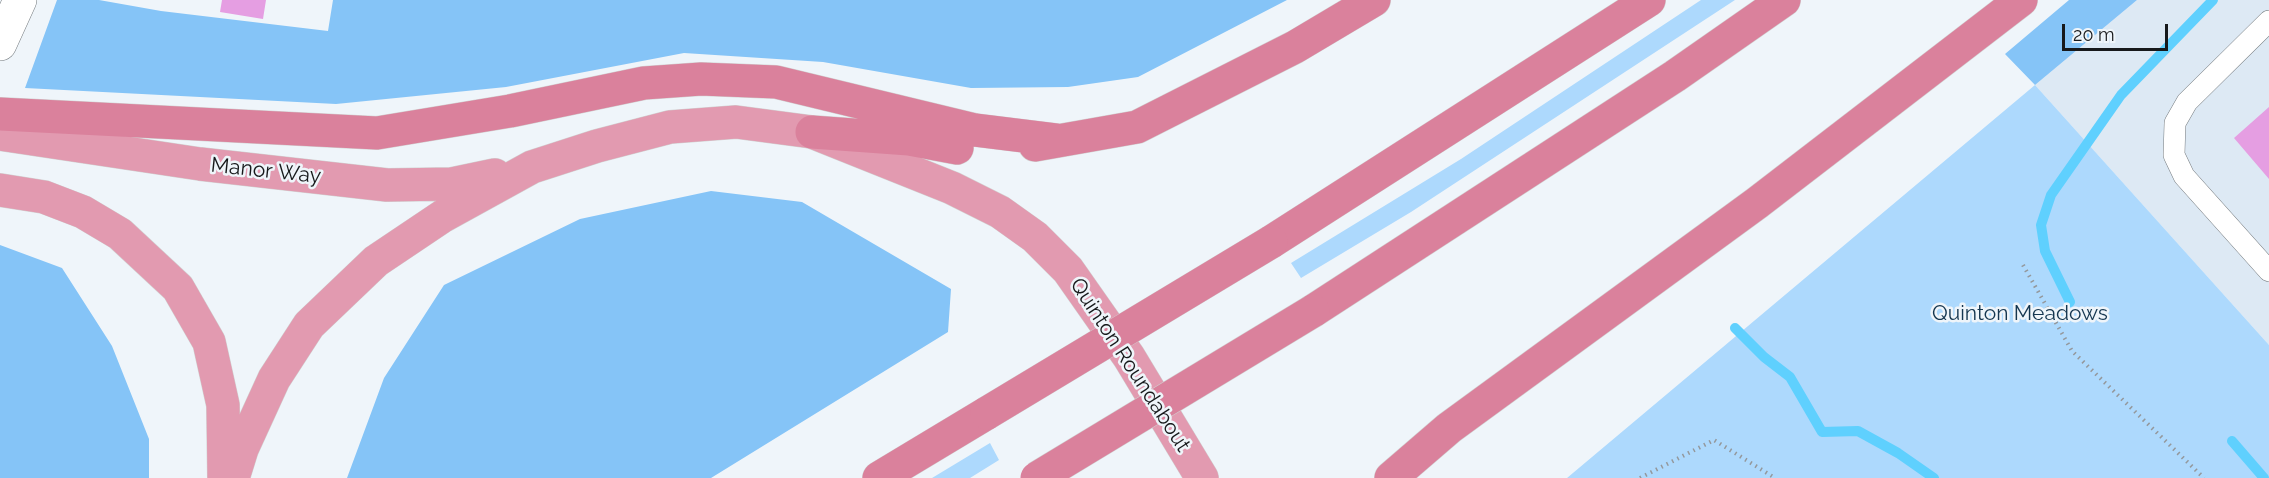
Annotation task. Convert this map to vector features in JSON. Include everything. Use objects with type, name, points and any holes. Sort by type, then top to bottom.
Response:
[{"type":"highway","points":[[812,132],[909,139],[971,150],[1008,150],[1137,127],[1295,47],[1374,0]]},
{"type":"highway","points":[[879,478],[1271,242],[1648,0]]},
{"type":"highway","points":[[1037,478],[1313,311],[1675,76],[1784,0]]},
{"type":"highway","points":[[1391,478],[1449,428],[1757,203],[2021,0]]},
{"type":"highway","points":[[0,114],[377,133],[510,111],[644,83],[701,79],[776,82],[975,130],[1056,140]]},
{"type":"highway","name":"Quinton Roundabout","points":[[232,478],[242,449],[274,379],[309,325],[376,261],[443,216],[532,166],[670,127],[736,122],[812,132],[952,188],[1000,212],[1035,237],[1068,270],[1130,357],[1202,478]]},
{"type":"highway","name":"Manor Way","points":[[0,134],[200,164],[387,185],[452,184],[532,166]]},
{"type":"highway","points":[[0,190],[44,197],[84,212],[120,234],[178,288],[209,342],[223,405],[224,478]]},
{"type":"street","points":[[0,44],[20,0]]},
{"type":"lane","points":[[2269,21],[2187,102],[2175,123],[2174,155],[2184,176],[2269,271]]},
{"type":"path","points":[[2023,265],[2072,351],[2204,478]]},
{"type":"path","points":[[1640,478],[1714,440],[1775,478]]},
{"type":"shaded area","points":[[57,0],[99,0],[161,11],[328,31],[333,0],[1287,0],[1138,77],[1068,87],[971,88],[823,62],[684,53],[506,87],[336,104],[25,88]]},
{"type":"shaded area","points":[[2069,0],[2137,0],[2035,85],[2005,54]]},
{"type":"shaded area","points":[[2137,0],[2269,0],[2269,345],[2035,85]]},
{"type":"shaded area","points":[[711,191],[802,202],[951,289],[948,332],[711,478],[347,478],[384,378],[444,285],[580,219]]},
{"type":"shaded area","points":[[0,245],[62,268],[112,346],[149,439],[149,478],[0,478]]},
{"type":"green space","points":[[1701,0],[1735,0],[1411,212],[1301,278],[1291,263],[1461,159]]},
{"type":"green space","name":"Quinton Meadows","points":[[2035,85],[2269,345],[2269,478],[1567,478]]},
{"type":"green space","points":[[990,443],[999,460],[970,478],[932,478]]},
{"type":"building","points":[[222,0],[266,0],[263,19],[220,12]]},
{"type":"building","points":[[2269,107],[2269,179],[2234,138]]},
{"type":"waterway","points":[[2070,302],[2045,251],[2041,225],[2051,195],[2121,95],[2213,0]]},
{"type":"waterway","points":[[1735,328],[1764,357],[1790,377],[1822,432],[1858,431],[1898,453],[1934,478]]},
{"type":"waterway","points":[[2232,441],[2264,478]]}]
